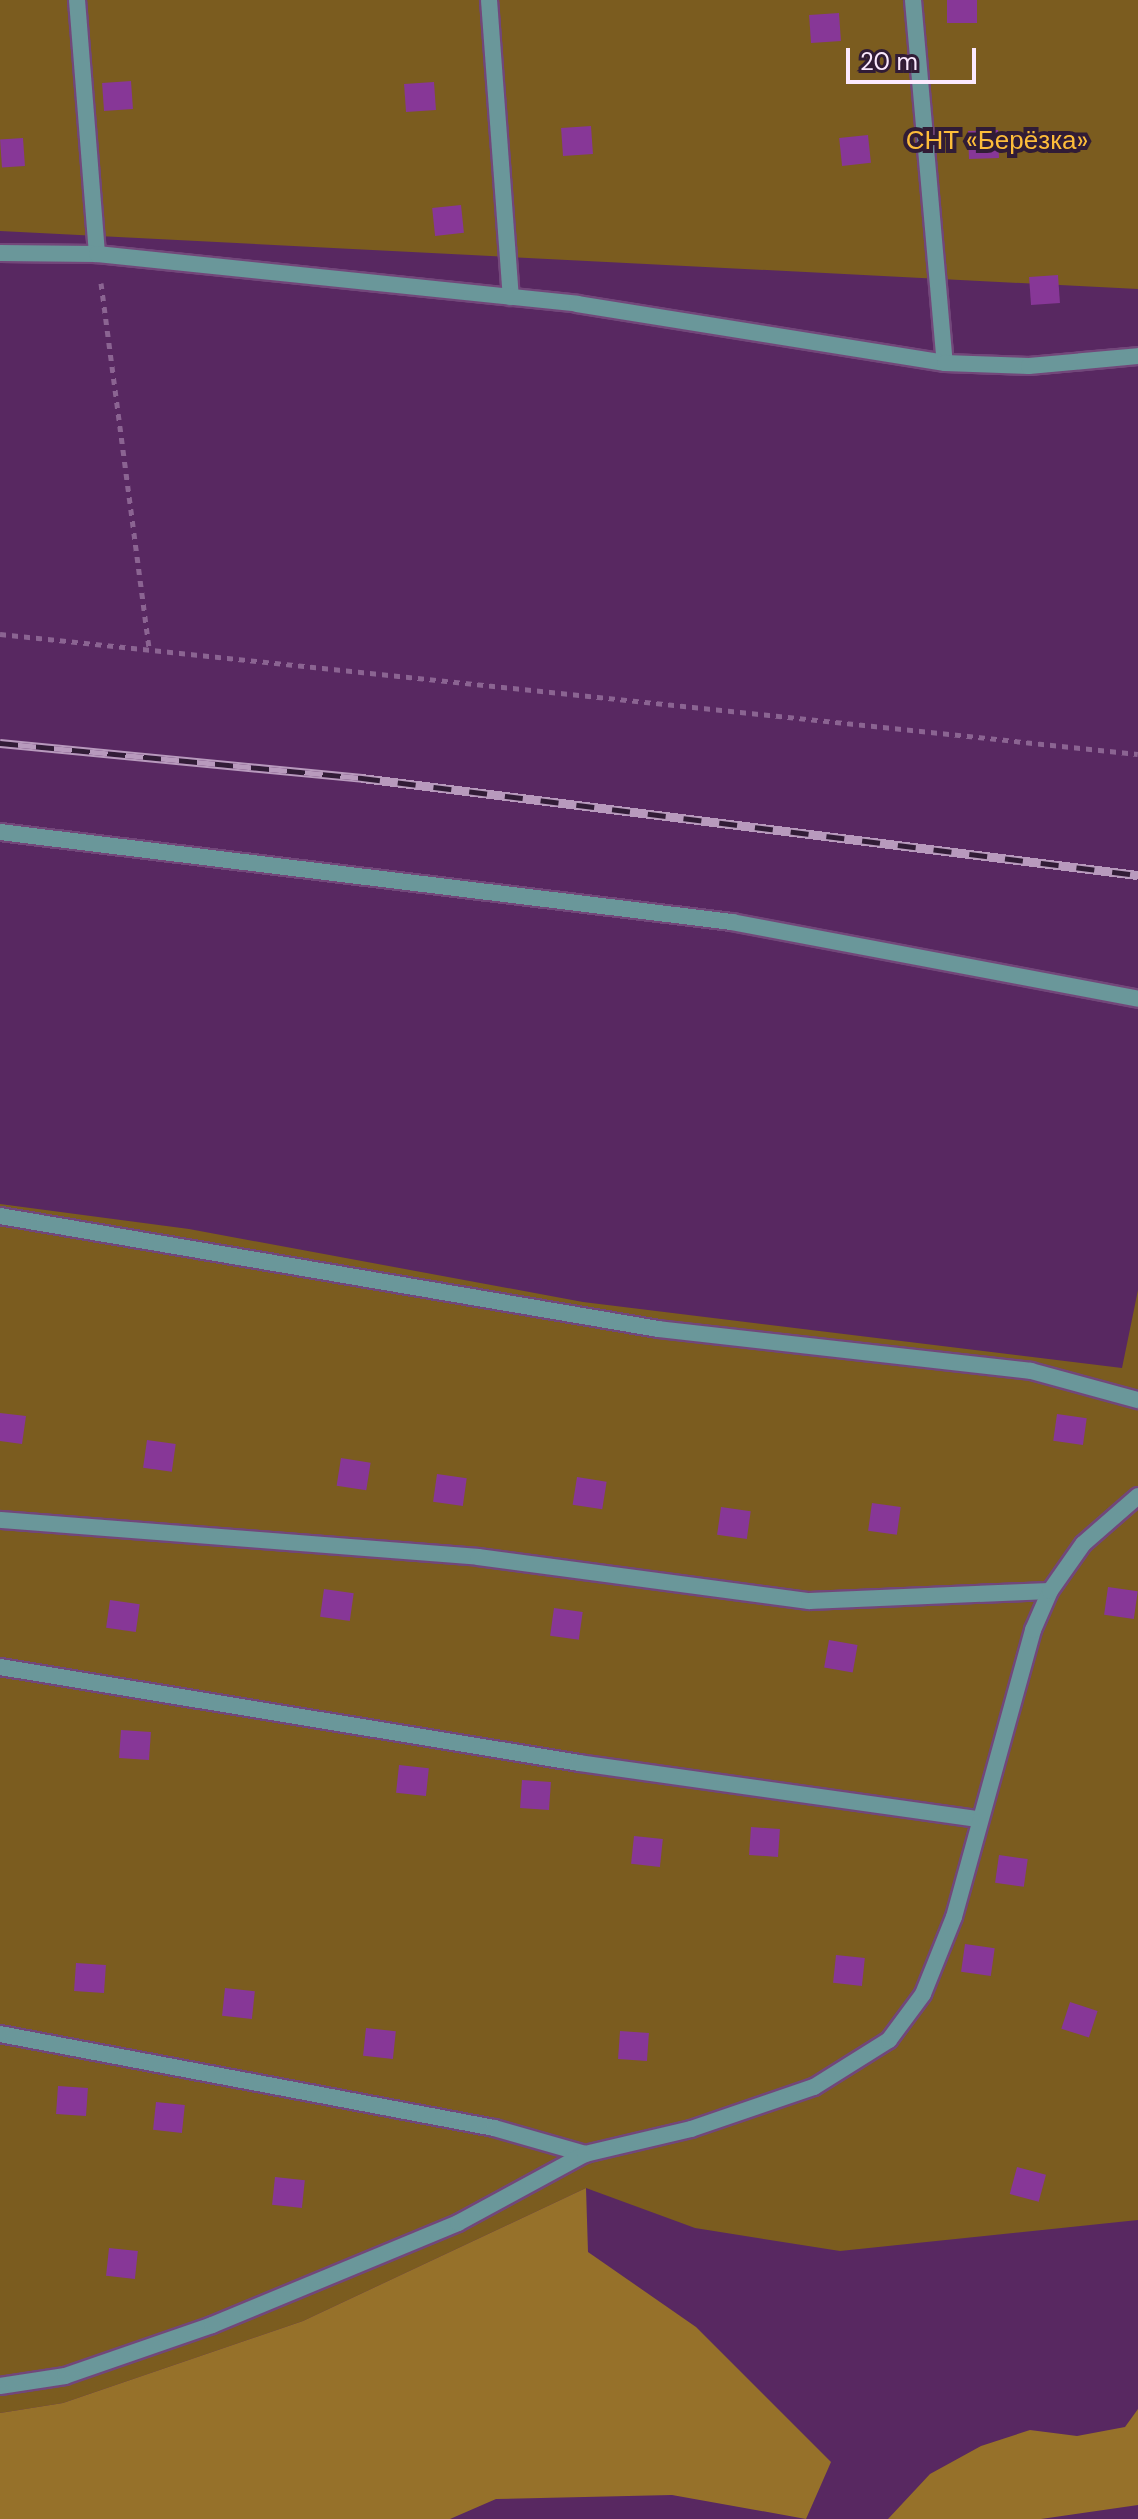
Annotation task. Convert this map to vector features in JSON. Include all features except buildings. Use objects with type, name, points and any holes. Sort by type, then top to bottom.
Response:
[{"type":"street","points":[[77,0],[97,254]]},
{"type":"street","points":[[489,0],[511,297]]},
{"type":"street","points":[[913,0],[945,363]]},
{"type":"street","points":[[0,253],[97,254],[511,297],[945,363],[1029,366],[1138,356]]},
{"type":"street","points":[[0,832],[732,922],[1138,999]]},
{"type":"street","points":[[0,1216],[658,1329],[1031,1371],[1138,1400]]},
{"type":"street","points":[[0,2386],[65,2376],[212,2325],[458,2223],[585,2154],[691,2129],[814,2087],[889,2040],[928,1981],[1050,1591],[1083,1544],[1138,1496]]},
{"type":"street","points":[[0,1520],[478,1557],[809,1601],[1050,1591]]},
{"type":"street","points":[[0,1667],[579,1763],[979,1819]]},
{"type":"street","points":[[0,2034],[494,2128],[585,2154]]},
{"type":"path","points":[[97,254],[149,648]]},
{"type":"path","points":[[0,634],[1138,754]]},
{"type":"green space","name":"СНТ «Берёзка»","points":[[0,0],[1138,0],[1138,289],[0,231]]},
{"type":"green space","points":[[0,1204],[189,1229],[583,1302],[1122,1368],[1138,1290],[1138,2220],[840,2251],[695,2228],[586,2188],[303,2321],[63,2403],[0,2413]]},
{"type":"shaded area","points":[[586,2188],[588,2252],[696,2327],[831,2462],[806,2519],[672,2495],[496,2499],[450,2519],[0,2519],[0,2413],[63,2403],[303,2321]]},
{"type":"shaded area","points":[[1138,2409],[1138,2505],[1041,2519],[888,2519],[930,2474],[981,2446],[1030,2430],[1077,2436],[1125,2427]]},
{"type":"railway","points":[[0,743],[362,778],[1138,875]]}]
